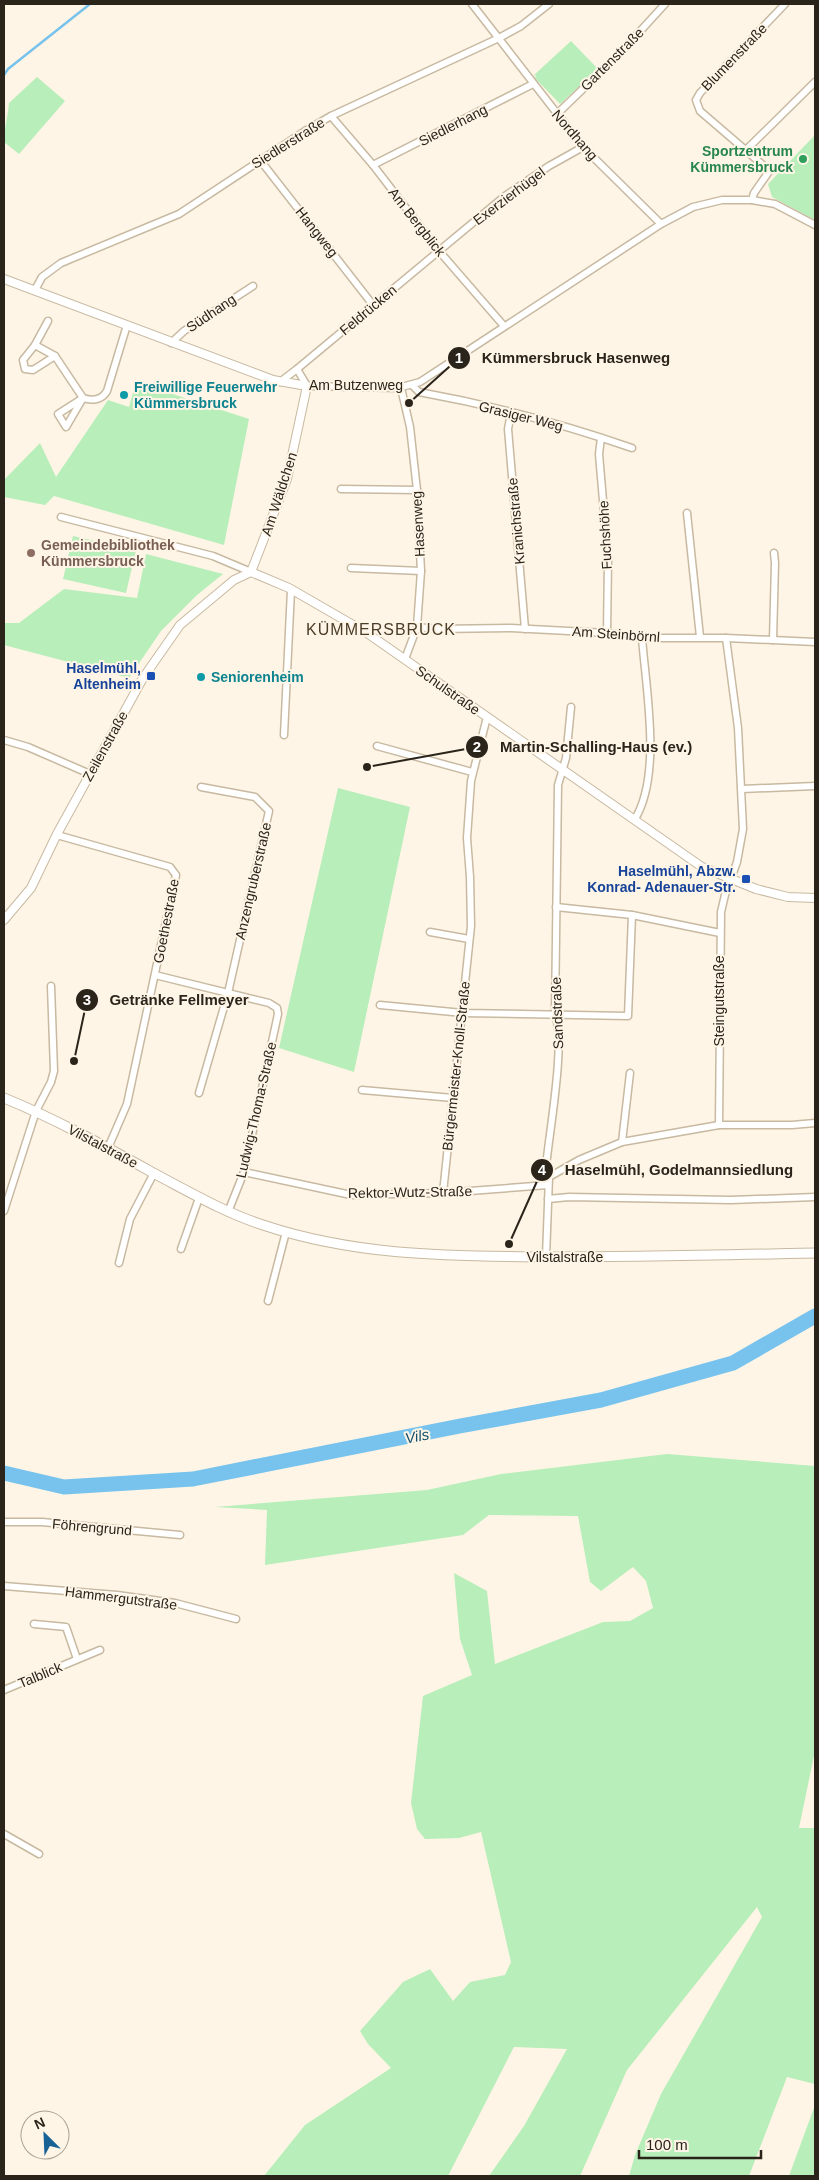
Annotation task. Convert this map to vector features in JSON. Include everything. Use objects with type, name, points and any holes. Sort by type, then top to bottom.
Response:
[{"type":"main road","name":"Vilstalstraße","points":[[4,1098],[36,1111],[228,1212],[261,1225],[286,1232],[366,1250],[448,1256],[546,1257],[815,1253]]},
{"type":"street","name":"Nordhang","points":[[472,4],[583,148],[661,224]]},
{"type":"street","name":"Siedlerstraße","points":[[35,290],[42,277],[62,263],[179,214],[331,116],[499,38],[521,26],[549,4]]},
{"type":"street","name":"Gartenstraße","points":[[557,114],[622,51],[665,4]]},
{"type":"street","name":"Blumenstraße","points":[[752,200],[754,193],[768,172],[764,166],[700,111],[696,100],[700,93],[785,4]]},
{"type":"street","points":[[746,150],[815,82]]},
{"type":"street","name":"Siedlerhang","points":[[373,165],[533,84]]},
{"type":"street","name":"Am Bergblick","points":[[331,116],[373,165],[439,251],[504,326]]},
{"type":"street","name":"Exerzierhügel","points":[[439,251],[529,179],[583,148]]},
{"type":"street","name":"Hangweg","points":[[260,160],[373,305]]},
{"type":"street","name":"Am Butzenweg","points":[[4,279],[171,343],[280,382],[307,386],[400,388],[420,382],[661,224],[706,202],[734,199],[775,204],[815,225]]},
{"type":"street","name":"Feldrücken","points":[[280,382],[439,251]]},
{"type":"street","name":"Südhang","points":[[171,343],[184,331],[252,286]]},
{"type":"street","points":[[48,321],[35,345],[23,360],[25,369],[33,370],[55,356]]},
{"type":"street","points":[[35,345],[55,356],[83,398],[96,400],[105,395],[127,325]]},
{"type":"street","points":[[297,369],[307,386]]},
{"type":"street","name":"Grasiger Weg","points":[[412,385],[419,392],[511,413],[632,448]]},
{"type":"street","name":"Am Wäldchen","points":[[251,572],[287,479],[307,386]]},
{"type":"street","name":"Hasenweg","points":[[400,388],[410,427],[417,490],[421,571],[417,627],[405,659]]},
{"type":"street","name":"Kranichstraße","points":[[511,413],[508,429],[525,629]]},
{"type":"street","name":"Fuchshöhe","points":[[602,438],[599,454],[608,559],[607,633]]},
{"type":"street","points":[[341,489],[417,490]]},
{"type":"street","points":[[687,513],[700,638]]},
{"type":"street","name":"Schulstraße","points":[[61,517],[213,556],[291,590],[367,633],[702,867],[756,889],[788,897],[815,898]]},
{"type":"street","points":[[773,640],[774,553]]},
{"type":"street","points":[[351,568],[421,571]]},
{"type":"street","name":"Zeilenstraße","points":[[4,920],[31,888],[57,835],[143,678],[180,625],[234,580],[251,572]]},
{"type":"street","points":[[284,735],[291,590]]},
{"type":"street","name":"Am Steinbörnl","points":[[417,627],[607,633],[642,638],[726,638],[815,642]]},
{"type":"street","points":[[635,819],[645,798],[650,766],[642,638]]},
{"type":"street","name":"Steingutstraße","points":[[719,1125],[721,912],[737,862],[743,829],[738,728],[726,638]]},
{"type":"street","name":"Sandstraße","points":[[546,1257],[549,1176],[546,1167],[559,1048],[558,1021],[555,1014],[558,785],[566,758],[571,707]]},
{"type":"street","name":"Bürgermeister-Knoll-Straße","points":[[443,1193],[471,926],[467,838],[472,772],[487,717]]},
{"type":"street","points":[[4,740],[28,747],[90,774]]},
{"type":"street","points":[[377,746],[472,772]]},
{"type":"street","points":[[742,789],[815,786]]},
{"type":"street","name":"Anzengruberstraße","points":[[201,787],[255,798],[268,812],[228,993]]},
{"type":"street","name":"Goethestraße","points":[[57,835],[174,870],[176,875],[127,1104],[108,1148]]},
{"type":"street","points":[[556,907],[632,915],[720,933]]},
{"type":"street","points":[[380,1005],[463,1014],[628,1016],[632,915]]},
{"type":"street","points":[[430,932],[469,939]]},
{"type":"street","points":[[155,975],[228,993],[199,1093]]},
{"type":"street","points":[[4,1212],[36,1111],[51,1082],[54,1071],[51,986]]},
{"type":"street","name":"Ludwig-Thoma-Straße","points":[[228,993],[269,1003],[276,1008],[278,1014],[244,1172],[228,1212]]},
{"type":"street","points":[[622,1142],[630,1073]]},
{"type":"street","points":[[362,1090],[453,1098]]},
{"type":"street","points":[[549,1176],[579,1160],[622,1142],[719,1125],[792,1125],[815,1123]]},
{"type":"street","name":"Rektor-Wutz-Straße","points":[[244,1172],[351,1195],[443,1193],[548,1185]]},
{"type":"street","points":[[119,1263],[130,1219],[154,1173]]},
{"type":"street","points":[[548,1199],[569,1197],[731,1200],[815,1197]]},
{"type":"street","points":[[181,1249],[199,1198]]},
{"type":"street","points":[[268,1302],[286,1232]]},
{"type":"street","name":"Föhrengrund","points":[[4,1522],[42,1522],[180,1536]]},
{"type":"street","name":"Hammergutstraße","points":[[4,1586],[175,1603],[236,1619]]},
{"type":"street","name":"Talblick","points":[[34,1624],[66,1627],[77,1660]]},
{"type":"street","name":"Talblick","points":[[4,1690],[100,1650]]},
{"type":"street","points":[[4,1834],[39,1854]]},
{"type":"green space","points":[[571,41],[598,69],[560,104],[535,78],[536,75],[533,76]]},
{"type":"green space","points":[[37,77],[65,101],[19,154],[4,142],[9,103]]},
{"type":"green space","name":"Sportzentrum Kümmersbruck","points":[[815,135],[815,220],[772,197],[768,184]]},
{"type":"green space","points":[[136,382],[249,419],[224,545],[54,496],[45,505],[4,497],[4,480],[40,443],[56,477],[108,400],[129,407]]},
{"type":"green space","points":[[73,536],[136,550],[126,593],[63,579]]},
{"type":"green space","points":[[146,554],[223,574],[197,595],[161,631],[129,678],[4,645],[4,623],[19,623],[64,589],[137,598]]},
{"type":"green space","points":[[338,788],[410,807],[354,1072],[279,1048]]},
{"type":"green space","points":[[667,1454],[815,1466],[815,1751],[799,1828],[815,1828],[815,2084],[787,2077],[749,2176],[629,2176],[635,2155],[661,2094],[762,1917],[757,1907],[627,2070],[580,2176],[489,2176],[524,2126],[567,2049],[514,2047],[448,2176],[264,2176],[305,2125],[391,2068],[368,2044],[360,2031],[403,1982],[430,1969],[453,2001],[470,1982],[505,1975],[511,1962],[481,1832],[459,1838],[425,1839],[417,1829],[411,1803],[423,1696],[472,1675],[460,1639],[454,1573],[487,1591],[495,1664],[603,1622],[630,1621],[653,1608],[646,1581],[633,1567],[601,1591],[590,1582],[578,1516],[489,1515],[463,1535],[265,1565],[267,1510],[215,1507],[427,1490],[501,1474]]},
{"type":"green space","points":[[815,2105],[815,2176],[789,2176]]},
{"type":"waterway","points":[[4,75],[8,69],[90,4]]},
{"type":"waterway","name":"Vils","points":[[4,1473],[64,1487],[193,1479],[601,1400],[733,1363],[815,1316]]},
{"type":"place","name":"Sportzentrum Kümmersbruck","points":[[803,159]]},
{"type":"place","name":"Freiwillige Feuerwehr Kümmersbruck","points":[[124,395]]},
{"type":"place","name":"Kümmersbruck Hasenweg","points":[[409,403]]},
{"type":"place","name":"Gemeindebibliothek Kümmersbruck","points":[[31,553]]},
{"type":"place","name":"Haselmühl, Altenheim","points":[[151,676]]},
{"type":"place","name":"Seniorenheim","points":[[201,677]]},
{"type":"place","name":"Martin-Schalling-Haus (ev.)","points":[[367,767]]},
{"type":"place","name":"Haselmühl, Abzw. Konrad- Adenauer-Str.","points":[[746,879]]},
{"type":"place","name":"Getränke Fellmeyer","points":[[74,1061]]},
{"type":"place","name":"Haselmühl, Godelmannsiedlung","points":[[509,1244]]},
{"type":"district","name":"KÜMMERSBRUCK","points":[[381,629]]}]
